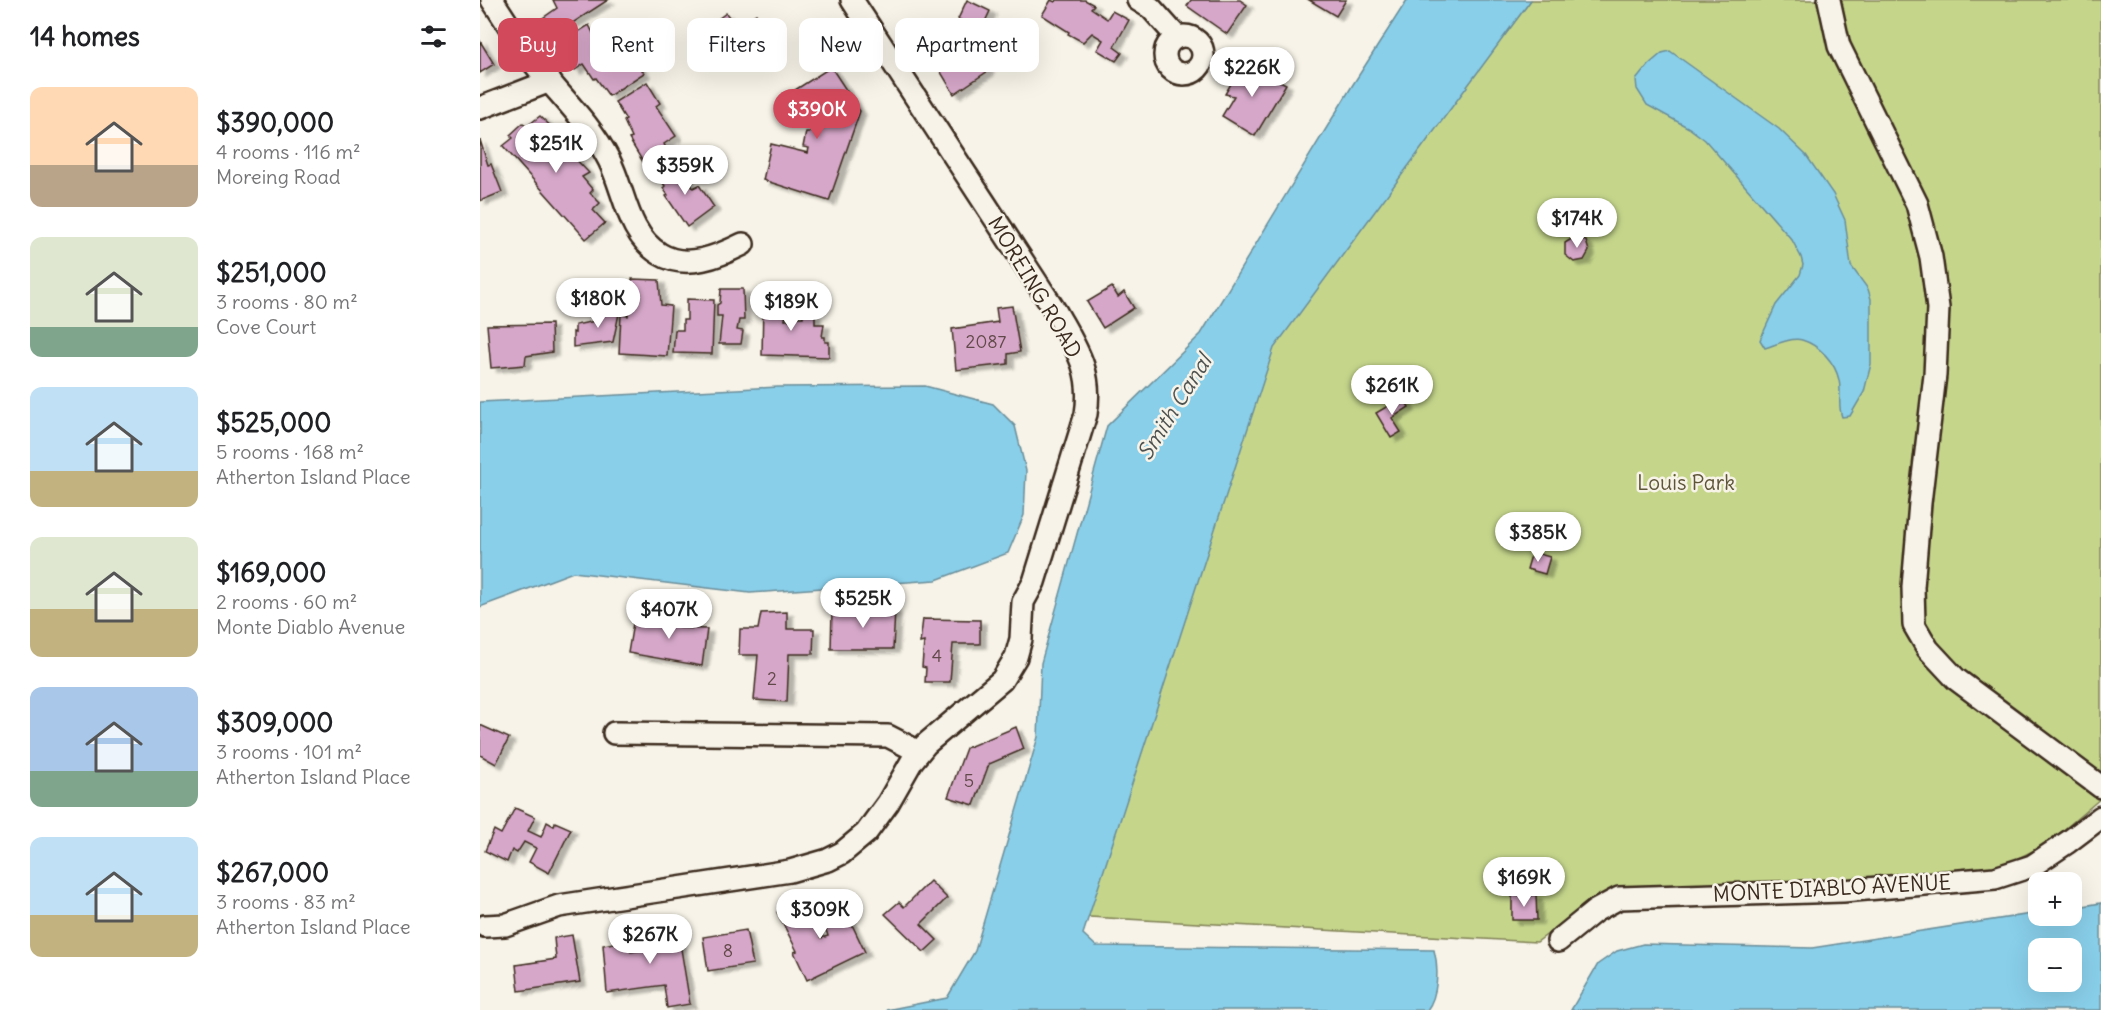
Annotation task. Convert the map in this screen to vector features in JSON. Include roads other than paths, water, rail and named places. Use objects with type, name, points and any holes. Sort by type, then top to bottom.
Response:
[{"type":"street","points":[[492,0],[530,57],[589,128],[608,159],[621,186],[628,211],[645,243],[661,255],[683,261],[725,254],[743,244]]},
{"type":"street","name":"MOREING ROAD","points":[[484,926],[506,925],[559,906],[790,871],[828,860],[852,846],[866,832],[888,803],[907,768],[919,752],[1002,680],[1016,657],[1021,639],[1023,602],[1034,582],[1086,414],[1089,395],[1087,377],[1071,339],[1056,312],[852,0]]},
{"type":"street","points":[[1138,0],[1151,8],[1177,37]]},
{"type":"street","points":[[1829,0],[1839,46],[1917,204],[1931,257],[1937,298],[1935,375],[1913,587],[1914,625],[1928,649],[1956,679],[2101,788]]},
{"type":"street","points":[[480,108],[550,81]]},
{"type":"street","points":[[614,733],[888,736],[919,752]]},
{"type":"street","name":"MONTE DIABLO AVENUE","points":[[1558,941],[1595,911],[1619,898],[1843,891],[1995,878],[2032,866],[2101,817]]},
{"type":"water","name":"Smith Canal","points":[[1407,0],[1531,0],[1274,348],[1083,934],[1096,946],[1434,950],[1437,965],[1431,1004],[1427,1010],[886,1010],[947,998],[975,951],[1038,737],[1041,663],[1107,426],[1201,334]]},
{"type":"water","points":[[1670,51],[1779,129],[1806,155],[1833,194],[1845,220],[1851,266],[1868,289],[1871,299],[1871,364],[1864,392],[1850,416],[1842,417],[1837,373],[1820,350],[1798,339],[1765,348],[1760,340],[1776,305],[1800,275],[1803,265],[1801,257],[1792,240],[1705,140],[1689,128],[1647,105],[1637,89],[1636,80],[1662,53]]},
{"type":"water","points":[[925,386],[993,404],[1015,426],[1026,471],[1024,515],[1008,553],[936,580],[750,593],[573,572],[480,607],[480,402],[778,387]]},
{"type":"water","points":[[2101,903],[2101,1010],[1571,1010],[1598,964],[1617,951],[1643,944],[1812,948],[2028,915],[2028,926],[2082,926],[2082,906]]},
{"type":"park label","name":"Louis Park","points":[[1686,482]]}]
